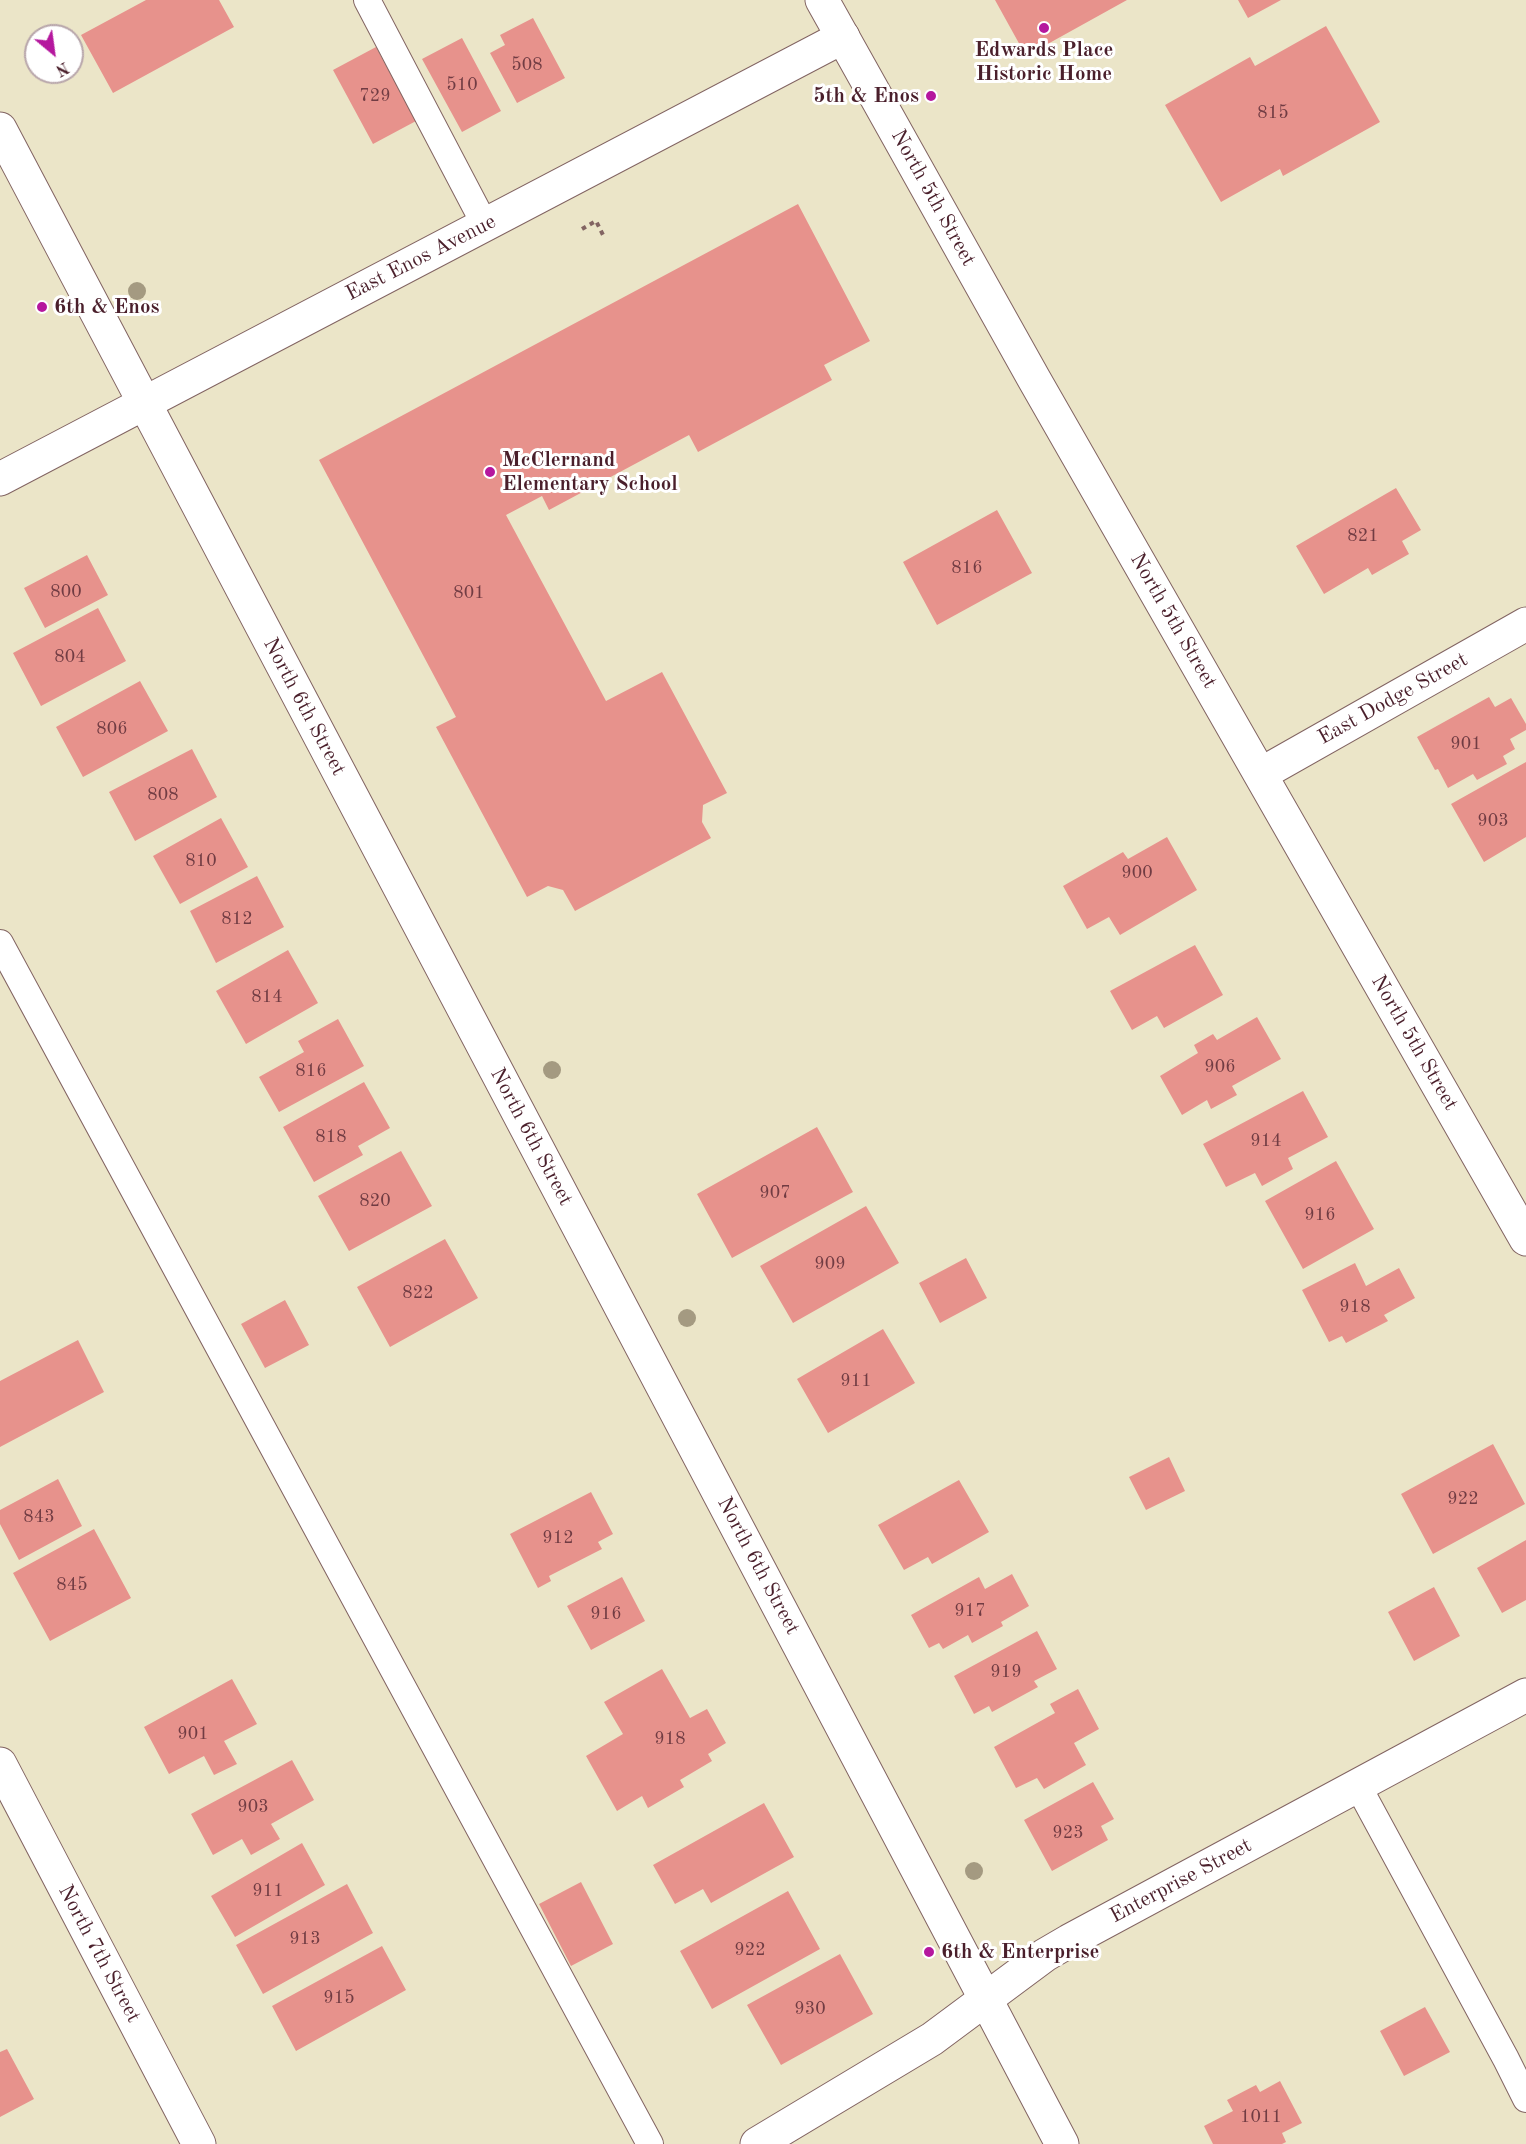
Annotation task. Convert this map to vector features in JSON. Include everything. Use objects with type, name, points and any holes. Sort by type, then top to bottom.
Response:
[{"type":"main road","name":"North 5th Street","points":[[822,0],[1034,379],[1526,1239]]},
{"type":"main road","name":"East Enos Avenue","points":[[0,479],[843,37]]},
{"type":"main road","name":"North 6th Street","points":[[0,129],[1062,2144]]},
{"type":"main road","name":"East Dodge Street","points":[[1260,774],[1526,624]]},
{"type":"main road","name":"Enterprise Street","points":[[757,2144],[912,2051],[1045,1955],[1068,1941],[1526,1695]]},
{"type":"main road","name":"North 7th Street","points":[[0,1764],[199,2144]]},
{"type":"lane","points":[[367,0],[485,225]]},
{"type":"lane","points":[[0,943],[650,2144]]},
{"type":"lane","points":[[1358,1786],[1526,2099]]},
{"type":"path","points":[[582,229],[596,221],[604,237]]},
{"type":"building","points":[[146,0],[219,0],[234,27],[113,93],[84,40],[84,33]]},
{"type":"building","name":"Edwards Place Historic Home","points":[[995,0],[1127,0],[1026,56]]},
{"type":"building","points":[[1238,0],[1281,0],[1248,18]]},
{"type":"building","points":[[533,18],[565,78],[517,103],[490,53],[505,45],[500,35]]},
{"type":"building","points":[[1326,26],[1380,122],[1283,176],[1280,169],[1221,202],[1165,105],[1250,57],[1255,66]]},
{"type":"building","points":[[462,38],[501,111],[462,132],[422,59]]},
{"type":"building","points":[[376,47],[416,121],[373,144],[333,70]]},
{"type":"building","points":[[798,204],[870,341],[824,365],[832,380],[698,452],[689,435],[549,510],[542,496],[506,515],[606,701],[662,672],[727,793],[703,805],[702,822],[711,838],[575,911],[563,890],[548,886],[527,897],[436,727],[456,717],[319,460]]},
{"type":"building","points":[[1396,488],[1421,530],[1402,541],[1409,554],[1372,575],[1368,568],[1324,594],[1296,546]]},
{"type":"building","points":[[997,510],[1032,573],[937,625],[903,562]]},
{"type":"building","points":[[87,555],[108,595],[45,628],[24,588]]},
{"type":"building","points":[[98,608],[126,661],[41,706],[13,653]]},
{"type":"building","points":[[140,681],[168,731],[83,777],[56,727]]},
{"type":"building","points":[[1489,697],[1495,707],[1511,698],[1526,724],[1526,730],[1510,739],[1515,749],[1503,756],[1507,764],[1477,780],[1473,774],[1448,788],[1417,737]]},
{"type":"building","points":[[192,749],[217,797],[135,841],[109,792]]},
{"type":"building","points":[[1526,762],[1526,837],[1484,862],[1451,804]]},
{"type":"building","points":[[221,818],[248,867],[180,904],[153,856]]},
{"type":"building","points":[[1167,837],[1197,890],[1120,935],[1109,917],[1087,929],[1063,886],[1123,852],[1128,859]]},
{"type":"building","points":[[257,876],[284,927],[216,963],[190,911]]},
{"type":"building","points":[[1195,945],[1223,995],[1164,1028],[1157,1016],[1132,1030],[1110,991]]},
{"type":"building","points":[[288,950],[318,1003],[246,1044],[216,991]]},
{"type":"building","points":[[1257,1017],[1281,1059],[1232,1086],[1237,1095],[1211,1109],[1207,1100],[1182,1115],[1160,1076],[1198,1053],[1194,1045],[1213,1034],[1217,1040]]},
{"type":"building","points":[[338,1019],[364,1066],[279,1112],[259,1077],[304,1052],[298,1041]]},
{"type":"building","points":[[364,1082],[390,1128],[358,1146],[363,1155],[314,1182],[283,1127]]},
{"type":"building","points":[[1303,1091],[1328,1137],[1288,1158],[1293,1169],[1262,1186],[1255,1173],[1226,1187],[1203,1144]]},
{"type":"building","points":[[817,1127],[853,1192],[732,1258],[697,1194]]},
{"type":"building","points":[[401,1151],[432,1206],[349,1251],[318,1196]]},
{"type":"building","points":[[1336,1161],[1374,1229],[1303,1269],[1265,1201]]},
{"type":"building","points":[[866,1206],[899,1263],[793,1323],[760,1266]]},
{"type":"building","points":[[445,1239],[478,1298],[390,1347],[357,1287]]},
{"type":"building","points":[[966,1258],[987,1298],[940,1323],[919,1283]]},
{"type":"building","points":[[1355,1263],[1366,1286],[1399,1268],[1415,1298],[1384,1315],[1388,1321],[1346,1343],[1342,1336],[1329,1342],[1302,1290]]},
{"type":"building","points":[[285,1300],[309,1345],[265,1368],[241,1324]]},
{"type":"building","points":[[883,1329],[915,1383],[828,1433],[797,1379]]},
{"type":"building","points":[[78,1340],[104,1392],[0,1447],[0,1381]]},
{"type":"building","points":[[1493,1444],[1525,1504],[1433,1554],[1401,1494]]},
{"type":"building","points":[[1169,1457],[1185,1491],[1146,1510],[1129,1477]]},
{"type":"building","points":[[58,1479],[82,1526],[19,1560],[0,1524],[0,1510]]},
{"type":"building","points":[[959,1480],[989,1532],[932,1564],[928,1557],[904,1570],[878,1525]]},
{"type":"building","points":[[591,1492],[613,1534],[598,1542],[602,1549],[549,1576],[551,1581],[538,1588],[510,1534]]},
{"type":"building","points":[[94,1529],[131,1598],[50,1641],[13,1573]]},
{"type":"building","points":[[1526,1540],[1526,1600],[1502,1613],[1477,1568]]},
{"type":"building","points":[[1012,1574],[1029,1606],[1001,1622],[1003,1626],[972,1643],[968,1635],[943,1649],[939,1643],[929,1648],[911,1615],[979,1577],[985,1589]]},
{"type":"building","points":[[622,1577],[645,1621],[591,1650],[567,1606]]},
{"type":"building","points":[[1434,1587],[1460,1636],[1414,1661],[1388,1612]]},
{"type":"building","points":[[1037,1631],[1057,1669],[1034,1681],[1038,1687],[992,1712],[989,1706],[974,1714],[954,1676]]},
{"type":"building","points":[[662,1669],[690,1718],[707,1709],[726,1743],[708,1754],[712,1761],[680,1780],[684,1787],[648,1808],[642,1796],[617,1811],[586,1756],[623,1734],[604,1702]]},
{"type":"building","points":[[232,1679],[257,1724],[224,1741],[237,1764],[214,1775],[204,1756],[169,1774],[144,1727]]},
{"type":"building","points":[[1078,1689],[1099,1729],[1074,1743],[1086,1765],[1044,1789],[1037,1778],[1016,1788],[994,1747],[1055,1713],[1050,1704]]},
{"type":"building","points":[[292,1760],[314,1800],[271,1824],[280,1839],[251,1855],[242,1839],[213,1855],[191,1814]]},
{"type":"building","points":[[1093,1782],[1114,1819],[1101,1826],[1108,1840],[1052,1871],[1024,1820]]},
{"type":"building","points":[[764,1803],[794,1857],[711,1903],[703,1889],[675,1904],[653,1865]]},
{"type":"building","points":[[302,1843],[325,1885],[235,1937],[211,1896]]},
{"type":"building","points":[[581,1882],[613,1944],[571,1966],[539,1904]]},
{"type":"building","points":[[347,1884],[373,1933],[263,1994],[236,1945]]},
{"type":"building","points":[[788,1891],[820,1949],[712,2009],[680,1951]]},
{"type":"building","points":[[382,1946],[406,1990],[296,2051],[272,2006]]},
{"type":"building","points":[[840,1954],[873,2014],[781,2065],[747,2005]]},
{"type":"building","points":[[1425,2007],[1450,2052],[1404,2076],[1380,2031]]},
{"type":"building","points":[[7,2049],[34,2099],[0,2117],[0,2052]]},
{"type":"building","points":[[1280,2081],[1302,2123],[1282,2133],[1286,2142],[1282,2144],[1213,2144],[1204,2126],[1233,2111],[1227,2100],[1256,2085],[1260,2092]]},
{"type":"place","name":"Edwards Place Historic Home","points":[[1044,28]]},
{"type":"place","name":"5th & Enos","points":[[931,96]]},
{"type":"place","name":"6th & Enos","points":[[42,307]]},
{"type":"place","name":"McClernand Elementary School","points":[[490,472]]},
{"type":"place","name":"6th & Enterprise","points":[[929,1952]]}]
